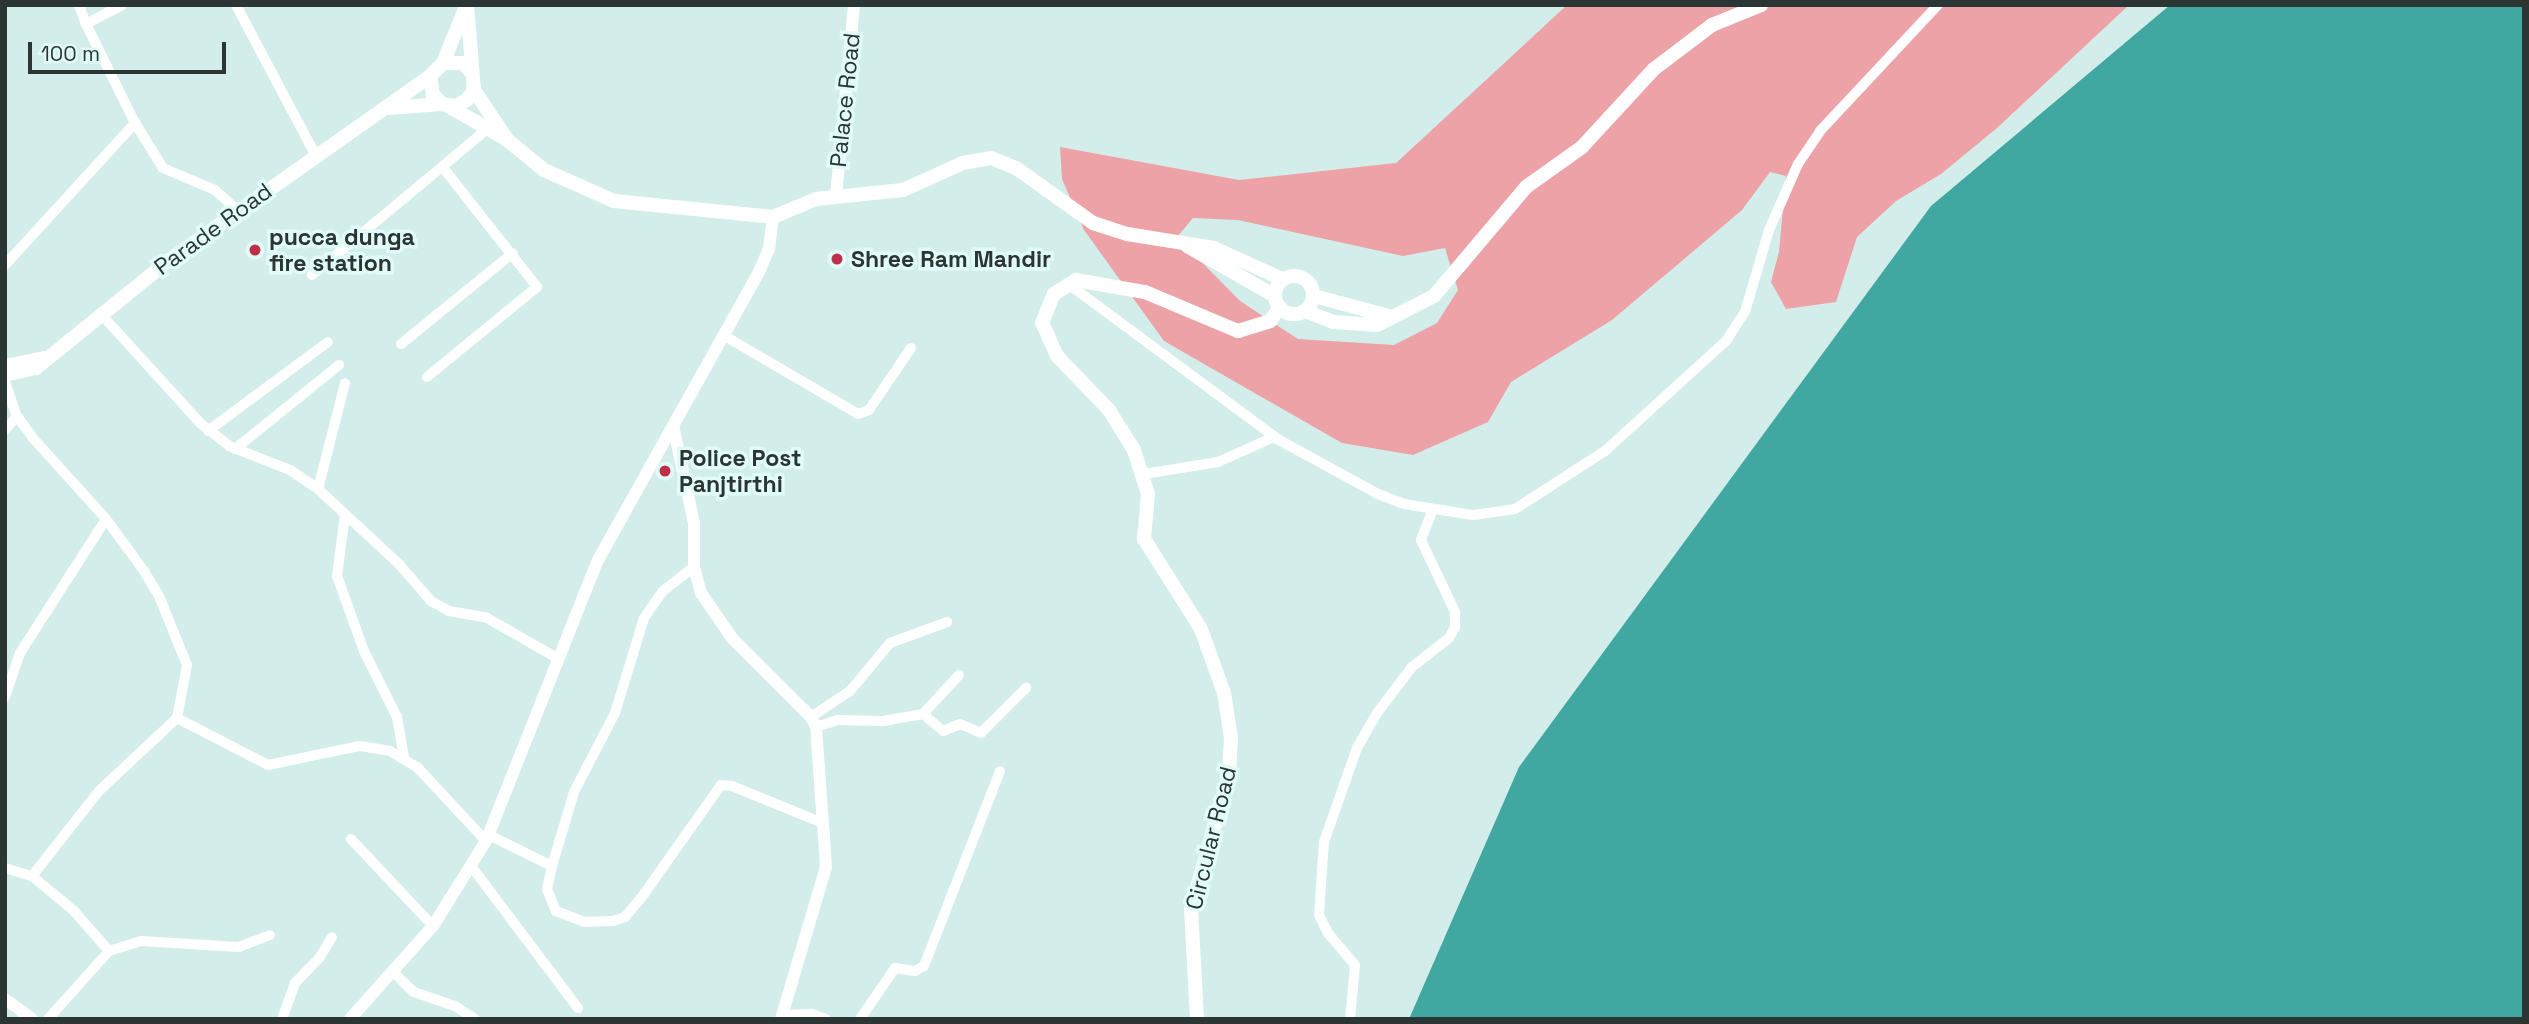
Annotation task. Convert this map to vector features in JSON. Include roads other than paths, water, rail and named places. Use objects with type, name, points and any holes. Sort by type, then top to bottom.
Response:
[{"type":"main road","points":[[467,5],[443,62],[430,76],[430,89],[445,105],[506,139],[544,170],[614,201],[773,217],[836,196],[903,190],[964,163],[991,158],[1016,168],[1093,223],[1126,234],[1214,248],[1282,279],[1299,276],[1312,287],[1314,296],[1305,311]]},
{"type":"main road","points":[[467,5],[474,90],[506,139]]},
{"type":"main road","points":[[1180,241],[1292,313],[1305,311],[1333,322],[1364,326],[1392,317],[1434,296],[1527,187],[1582,147],[1667,58],[1712,25],[1761,5]]},
{"type":"main road","points":[[443,62],[463,63],[472,73]]},
{"type":"main road","name":"Parade Road","points":[[5,375],[29,372],[100,313],[238,211],[430,76]]},
{"type":"main road","points":[[388,108],[462,104],[474,90]]},
{"type":"main road","points":[[1068,283],[1095,280],[1145,292],[1238,331],[1270,321],[1278,302],[1282,279]]},
{"type":"main road","name":"Circular Road","points":[[1068,283],[1047,303],[1045,337],[1057,356],[1109,410],[1144,474],[1148,494],[1144,538],[1210,648],[1231,738],[1225,799],[1191,909],[1197,1019]]},
{"type":"main road","points":[[1314,296],[1392,317]]},
{"type":"main road","name":"Parade Road","points":[[5,366],[45,358]]},
{"type":"street","points":[[79,5],[135,123],[163,168],[215,190],[238,211]]},
{"type":"street","points":[[86,24],[122,5]]},
{"type":"street","points":[[236,5],[316,156]]},
{"type":"street","points":[[1068,283],[1274,437],[1378,494],[1433,509],[1495,514],[1539,498],[1605,452],[1726,341],[1745,312],[1769,230],[1798,164],[1820,131],[1938,5]]},
{"type":"street","name":"Palace Road","points":[[836,196],[854,6]]},
{"type":"street","points":[[5,265],[135,123]]},
{"type":"street","points":[[312,275],[444,169],[486,130]]},
{"type":"street","points":[[427,377],[536,292],[536,284],[513,253],[444,169]]},
{"type":"street","points":[[350,1019],[433,926],[487,838],[598,560],[674,430],[759,272],[769,249],[773,217]]},
{"type":"street","points":[[401,344],[513,253]]},
{"type":"street","points":[[100,313],[208,430],[235,449],[290,470],[318,489],[440,609],[487,618],[559,659]]},
{"type":"street","points":[[723,335],[858,414],[869,410],[911,348]]},
{"type":"street","points":[[208,430],[328,341]]},
{"type":"street","points":[[235,449],[340,365]]},
{"type":"street","points":[[5,382],[17,416],[106,519],[159,596],[182,645],[188,680],[177,718],[99,791],[32,877]]},
{"type":"street","points":[[318,489],[345,383]]},
{"type":"street","points":[[5,430],[17,416]]},
{"type":"street","points":[[674,430],[694,523],[694,567],[701,593],[732,638],[813,722],[826,867],[782,1017],[812,1014],[826,1019]]},
{"type":"street","points":[[1144,474],[1218,462],[1274,437]]},
{"type":"street","points":[[1350,1019],[1355,965],[1328,933],[1319,915],[1324,842],[1357,748],[1377,713],[1412,667],[1449,638],[1455,627],[1455,612],[1421,540],[1433,509]]},
{"type":"street","points":[[345,515],[337,576],[364,651],[397,717],[404,757]]},
{"type":"street","points":[[5,696],[20,653],[106,519]]},
{"type":"street","points":[[694,567],[663,591],[645,618],[615,713],[573,792],[547,889],[556,911],[584,922],[613,921],[625,917],[645,894],[721,785],[820,822]]},
{"type":"street","points":[[813,722],[850,691],[890,643],[947,622]]},
{"type":"street","points":[[813,722],[883,722],[923,714],[959,675]]},
{"type":"street","points":[[923,714],[943,731],[960,724],[981,733],[1026,688]]},
{"type":"street","points":[[177,718],[268,765],[360,746],[404,757],[487,838],[552,866]]},
{"type":"street","points":[[860,1019],[895,968],[915,971],[924,966],[1000,771]]},
{"type":"street","points":[[351,839],[433,926]]},
{"type":"street","points":[[471,866],[578,1008]]},
{"type":"street","points":[[5,868],[32,877],[74,911],[109,951]]},
{"type":"street","points":[[48,1019],[109,951],[141,941],[239,947],[270,935]]},
{"type":"street","points":[[282,1019],[295,983],[320,957],[332,937]]},
{"type":"street","points":[[393,972],[414,992],[455,1006],[475,1019]]},
{"type":"street","points":[[5,999],[33,1019]]},
{"type":"water","points":[[2170,5],[2524,5],[2524,1019],[1409,1019],[1519,767],[1931,206]]},
{"type":"place","name":"pucca dunga fire station","points":[[255,250]]},
{"type":"place","name":"Shree Ram Mandir","points":[[837,259]]},
{"type":"place","name":"Police Post Panjtirthi","points":[[665,471]]}]
